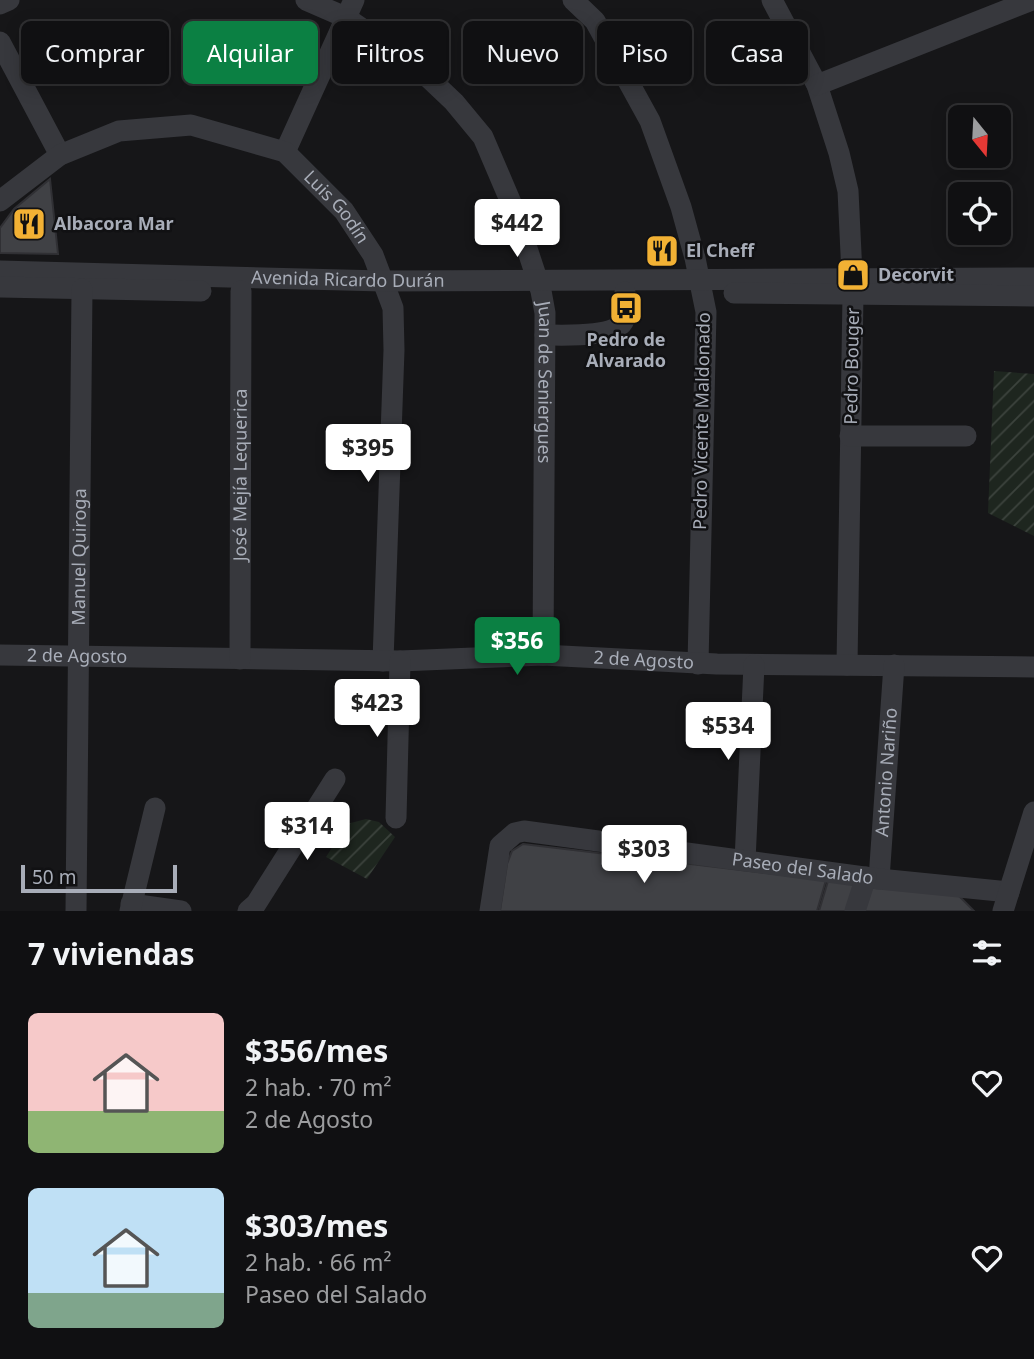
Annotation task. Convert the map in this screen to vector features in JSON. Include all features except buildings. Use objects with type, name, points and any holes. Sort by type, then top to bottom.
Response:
[{"type":"street","points":[[0,4],[9,0]]},
{"type":"street","name":"Juan de Seniergues","points":[[306,0],[350,8],[454,102],[483,137],[515,212],[545,313],[543,654]]},
{"type":"street","name":"Pedro Vicente Maldonado","points":[[573,0],[595,21],[650,121],[681,207],[701,285],[706,312],[698,664]]},
{"type":"street","name":"Pedro Bouger","points":[[772,0],[817,85],[848,191],[853,287],[847,665]]},
{"type":"street","points":[[817,85],[1032,0]]},
{"type":"street","points":[[285,152],[350,8]]},
{"type":"street","points":[[0,42],[60,155]]},
{"type":"street","name":"Luis Godín","points":[[0,201],[60,155],[119,131],[191,125],[285,152],[344,211],[373,255],[388,293],[394,350],[391,661],[396,818]]},
{"type":"street","name":"Avenida Ricardo Durán","points":[[0,271],[388,293]]},
{"type":"street","name":"Avenida Ricardo Durán","points":[[853,287],[1034,278]]},
{"type":"street","name":"Avenida Ricardo Durán","points":[[539,286],[625,292],[701,285]]},
{"type":"street","name":"Avenida Ricardo Durán","points":[[0,287],[388,293],[539,286],[701,285],[853,287],[1034,296]]},
{"type":"street","name":"Manuel Quiroga","points":[[76,911],[82,289]]},
{"type":"street","name":"José Mejía Lequerica","points":[[240,659],[241,291]]},
{"type":"street","points":[[545,335],[604,332],[619,328],[624,320],[625,292]]},
{"type":"street","points":[[850,436],[967,436]]},
{"type":"street","name":"2 de Agosto","points":[[0,655],[391,661],[543,654],[698,664],[1034,667]]},
{"type":"street","points":[[745,861],[754,665]]},
{"type":"street","name":"Antonio Nariño","points":[[855,911],[872,878],[894,665]]},
{"type":"street","points":[[248,911],[257,904],[335,779]]},
{"type":"street","points":[[155,808],[130,907],[181,911]]},
{"type":"street","points":[[1006,901],[1034,812]]},
{"type":"street","name":"Paseo del Salado","points":[[490,911],[500,846],[515,833],[524,831],[872,878],[1006,901]]},
{"type":"shaded area","points":[[994,371],[1034,374],[1034,536],[988,513]]},
{"type":"shaded area","points":[[366,819],[379,822],[395,837],[367,879],[326,857],[347,824]]},
{"type":"place","name":"Albacora Mar","points":[[29,224]]},
{"type":"place","name":"El Cheff","points":[[662,251]]},
{"type":"place","name":"Decorvit","points":[[853,275]]},
{"type":"place","name":"Pedro de Alvarado","points":[[626,308]]}]
